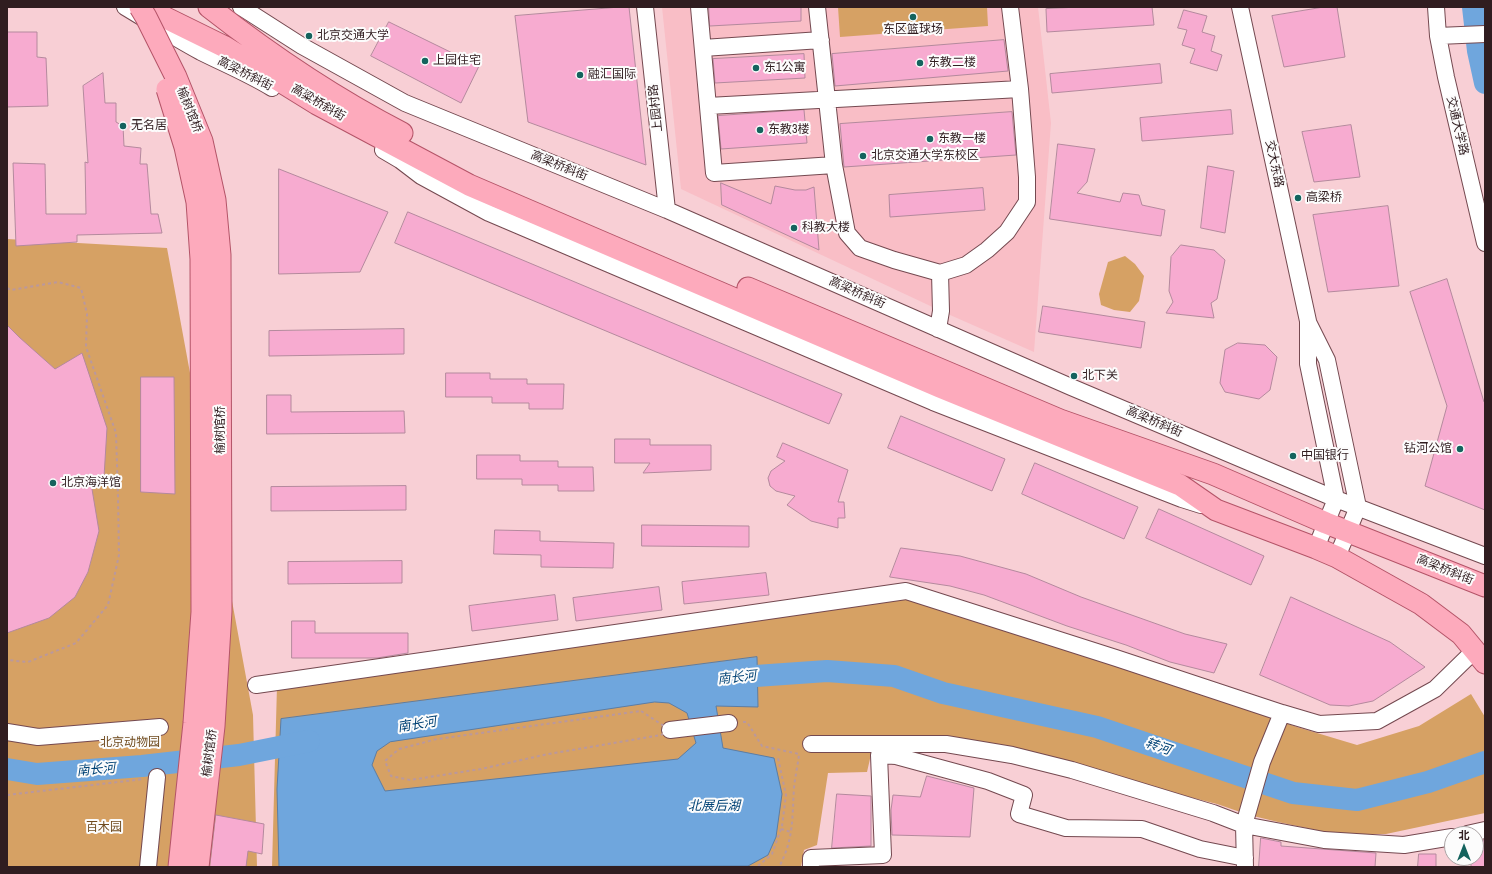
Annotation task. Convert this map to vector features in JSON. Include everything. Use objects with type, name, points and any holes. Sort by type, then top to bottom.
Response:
[{"type":"main road","name":"榆树馆桥","points":[[125,7],[137,22],[166,83],[185,147],[196,202],[201,259],[202,612],[194,723],[179,867]]},
{"type":"main road","name":"榆树馆桥","points":[[140,7],[176,77],[202,141],[215,200],[220,255],[221,611],[214,726],[198,867]]},
{"type":"main road","name":"高粱桥斜街","points":[[147,7],[225,47],[317,104],[469,185]]},
{"type":"main road","name":"高粱桥斜街","points":[[209,7],[246,36],[326,89]]},
{"type":"main road","name":"高梁桥斜街","points":[[326,89],[387,126],[485,177],[1060,420],[1213,474],[1326,522],[1485,586]]},
{"type":"main road","name":"高梁桥斜街","points":[[469,185],[940,387],[1180,485],[1216,510],[1337,557],[1421,604],[1461,634],[1480,656]]},
{"type":"street","name":"高梁桥斜街","points":[[125,7],[173,37],[244,72],[400,160],[421,176],[489,213],[933,402],[1182,499],[1216,510]]},
{"type":"street","name":"高梁桥斜街","points":[[241,7],[302,46],[405,102],[667,210],[1071,387],[1336,499],[1485,556]]},
{"type":"street","name":"上园村路","points":[[645,7],[667,210]]},
{"type":"street","points":[[699,7],[714,173],[834,165]]},
{"type":"street","points":[[817,7],[834,165],[847,233],[860,248],[894,260],[940,273],[966,265],[987,250],[1007,232],[1027,202],[1028,177],[1020,89],[1010,7]]},
{"type":"street","name":"交大东路","points":[[1240,7],[1308,321],[1308,364],[1336,499]]},
{"type":"street","name":"交通大学路","points":[[1436,7],[1438,36],[1454,113],[1485,243]]},
{"type":"street","points":[[1438,36],[1485,34]]},
{"type":"street","points":[[703,48],[821,40]]},
{"type":"street","points":[[708,106],[1020,89]]},
{"type":"street","points":[[469,185],[489,213]]},
{"type":"street","points":[[938,329],[941,311],[940,273]]},
{"type":"street","name":"交大东路","points":[[1308,321],[1327,360],[1358,507]]},
{"type":"street","points":[[1316,548],[1336,499]]},
{"type":"street","points":[[1337,557],[1358,507]]},
{"type":"street","points":[[256,685],[906,591],[1108,655],[1282,714],[1319,724],[1377,721],[1435,689],[1480,656]]},
{"type":"street","points":[[811,867],[811,858],[883,855],[879,756],[896,756],[988,781],[1024,795],[1019,814],[1066,828],[1142,829],[1245,863],[1244,825],[1262,762],[1282,714]]},
{"type":"street","points":[[670,730],[729,723]]},
{"type":"street","points":[[7,732],[38,737],[160,727]]},
{"type":"street","points":[[811,744],[946,744],[1012,755],[1072,770],[1206,810],[1244,825],[1324,840],[1404,845],[1444,838]]},
{"type":"street","points":[[148,867],[157,777]]},
{"type":"path","points":[[7,288],[11,290],[58,282],[81,288],[87,314],[86,347],[116,433],[118,518],[118,555],[108,605],[76,643],[28,662],[7,660]]},
{"type":"path","points":[[641,711],[670,730],[661,735],[562,752],[481,769],[410,780],[391,776],[385,761],[399,750],[437,739],[641,711]]},
{"type":"path","points":[[729,723],[747,722],[762,746],[799,754],[794,787],[791,832],[787,852],[779,867]]},
{"type":"path","points":[[752,867],[758,866],[772,854],[781,829],[786,795],[778,758]]},
{"type":"path","points":[[7,795],[157,777]]},
{"type":"path","points":[[781,829],[791,832]]},
{"type":"shaded area","name":"北京交通大学东校区","points":[[662,7],[1038,7],[1051,123],[1034,352],[941,311],[681,189]]},
{"type":"green space","name":"东区篮球场","points":[[838,7],[987,7],[988,26],[840,37]]},
{"type":"green space","name":"北京动物园","points":[[7,239],[167,248],[253,715],[257,867],[7,867]]},
{"type":"green space","points":[[1125,256],[1135,264],[1144,276],[1139,301],[1130,312],[1114,310],[1101,305],[1099,294],[1108,262]]},
{"type":"green space","points":[[906,593],[1020,628],[1297,727],[1357,745],[1419,726],[1471,694],[1485,717],[1485,813],[1386,834],[1335,834],[1249,815],[1217,804],[1008,751],[872,750],[867,772],[828,773],[817,845],[804,850],[801,867],[272,867],[277,686]]},
{"type":"water","name":"北展后湖","points":[[757,657],[758,707],[716,706],[723,748],[774,758],[782,794],[776,837],[768,855],[748,866],[279,867],[277,789],[281,719]],"holes":[[[655,702],[669,703],[687,713],[696,743],[678,759],[385,791],[372,765],[377,751],[390,742]]]},
{"type":"building","name":"融汇国际","points":[[629,7],[646,165],[528,122],[515,16]]},
{"type":"building","points":[[709,7],[801,7],[801,21],[710,26]]},
{"type":"building","points":[[1079,7],[1152,7],[1154,25],[1047,32],[1046,9]]},
{"type":"building","points":[[1324,7],[1337,7],[1345,57],[1284,67],[1272,16]]},
{"type":"building","points":[[1184,10],[1207,16],[1202,32],[1215,36],[1211,51],[1222,55],[1217,71],[1190,63],[1195,49],[1182,45],[1187,30],[1178,28]]},
{"type":"building","name":"上园住宅","points":[[389,22],[479,66],[461,103],[371,56]]},
{"type":"building","points":[[7,32],[37,32],[37,57],[46,58],[48,106],[7,107]]},
{"type":"building","name":"东教二楼","points":[[1004,40],[1008,71],[835,86],[832,54]]},
{"type":"building","name":"东1公寓","points":[[804,54],[805,78],[715,83],[713,59]]},
{"type":"building","points":[[1160,64],[1162,83],[1052,93],[1050,74]]},
{"type":"building","points":[[103,73],[105,103],[116,103],[116,122],[123,126],[124,146],[141,148],[140,164],[147,164],[151,214],[158,214],[162,233],[77,235],[77,242],[16,246],[13,163],[45,164],[46,214],[86,214],[85,162],[88,163],[83,86]]},
{"type":"building","name":"东教3楼","points":[[804,110],[807,143],[721,149],[718,116]]},
{"type":"building","points":[[1231,110],[1233,134],[1142,141],[1140,118]]},
{"type":"building","name":"东教一楼","points":[[1012,112],[1016,155],[844,167],[840,124]]},
{"type":"building","points":[[1351,125],[1360,177],[1314,182],[1302,132]]},
{"type":"building","points":[[1058,144],[1095,149],[1087,182],[1077,193],[1120,202],[1123,193],[1139,195],[1142,205],[1165,210],[1161,236],[1050,219]]},
{"type":"building","points":[[1208,166],[1234,171],[1225,233],[1201,228]]},
{"type":"building","points":[[279,169],[388,212],[360,272],[279,274]]},
{"type":"building","name":"科教大楼","points":[[721,183],[771,204],[775,186],[795,190],[806,190],[814,187],[819,250],[722,205]]},
{"type":"building","points":[[983,188],[985,210],[890,217],[889,195]]},
{"type":"building","points":[[1388,206],[1399,286],[1328,292],[1313,215]]},
{"type":"building","points":[[408,212],[842,394],[829,424],[395,243]]},
{"type":"building","points":[[1181,245],[1214,250],[1225,260],[1217,299],[1211,303],[1214,318],[1166,313],[1173,302],[1169,291],[1171,257]]},
{"type":"building","points":[[1447,279],[1485,402],[1485,510],[1425,486],[1447,406],[1410,292]]},
{"type":"building","points":[[1043,306],[1145,322],[1141,348],[1039,332]]},
{"type":"building","name":"北京海洋馆","points":[[7,325],[55,369],[82,353],[107,428],[104,477],[92,489],[99,531],[88,572],[75,597],[49,618],[7,633]]},
{"type":"building","points":[[404,329],[404,354],[269,356],[269,331]]},
{"type":"building","points":[[1238,343],[1265,345],[1277,357],[1270,390],[1259,399],[1225,392],[1220,383],[1225,350]]},
{"type":"building","points":[[446,373],[490,373],[490,379],[527,379],[527,384],[564,384],[563,409],[529,409],[529,403],[492,403],[492,397],[446,397]]},
{"type":"building","points":[[141,377],[174,377],[175,494],[141,492]]},
{"type":"building","points":[[267,395],[291,395],[291,412],[404,411],[405,433],[267,434]]},
{"type":"building","points":[[901,416],[1005,459],[992,491],[888,448]]},
{"type":"building","points":[[615,439],[650,439],[650,445],[711,445],[711,470],[643,473],[650,463],[615,463]]},
{"type":"building","points":[[783,443],[848,470],[838,502],[844,502],[845,518],[838,518],[838,528],[811,521],[787,505],[795,496],[776,491],[770,486],[768,478],[771,471],[785,461],[777,457]]},
{"type":"building","points":[[477,455],[520,455],[520,461],[558,461],[558,467],[593,467],[594,491],[558,491],[558,485],[522,485],[522,479],[477,479]]},
{"type":"building","points":[[1035,463],[1138,507],[1124,539],[1022,494]]},
{"type":"building","points":[[406,486],[406,510],[271,511],[271,487]]},
{"type":"building","points":[[1159,509],[1264,556],[1251,585],[1146,538]]},
{"type":"building","points":[[642,525],[749,526],[749,547],[642,546]]},
{"type":"building","points":[[495,530],[540,531],[540,541],[614,543],[613,568],[541,567],[541,555],[494,554]]},
{"type":"building","points":[[901,548],[960,556],[1026,574],[1081,597],[1185,634],[1227,644],[1214,673],[1170,662],[984,595],[950,586],[890,577]]},
{"type":"building","points":[[402,561],[402,583],[288,584],[288,562]]},
{"type":"building","points":[[766,573],[769,595],[684,604],[682,582]]},
{"type":"building","points":[[659,587],[662,610],[576,621],[573,598]]},
{"type":"building","points":[[555,595],[558,620],[472,631],[469,606]]},
{"type":"building","points":[[1291,597],[1390,642],[1425,667],[1373,701],[1349,706],[1330,705],[1260,675]]},
{"type":"building","points":[[292,621],[315,621],[315,633],[408,633],[408,653],[377,658],[292,658]]},
{"type":"building","points":[[927,776],[974,788],[970,837],[892,835],[891,810],[893,795],[920,797]]},
{"type":"building","points":[[837,794],[871,796],[871,846],[832,848]]},
{"type":"building","points":[[216,815],[264,824],[262,854],[248,851],[246,867],[210,867]]},
{"type":"building","points":[[1261,838],[1281,842],[1281,846],[1376,853],[1375,867],[1259,867]]},
{"type":"building","points":[[1484,841],[1485,867],[1471,867],[1484,866]]},
{"type":"building","points":[[1419,854],[1436,854],[1436,867],[1418,867]]},
{"type":"waterway","name":"转河","points":[[1473,7],[1478,51],[1485,83]]},
{"type":"waterway","name":"转河","points":[[727,678],[827,671],[894,676],[943,693],[1097,727],[1293,793],[1357,800],[1428,782],[1485,762]]},
{"type":"waterway","name":"南长河","points":[[7,769],[37,774],[142,766],[239,755],[309,741]]},
{"type":"place","name":"东区篮球场","points":[[913,17]]},
{"type":"place","name":"北京交通大学","points":[[309,36]]},
{"type":"place","name":"上园住宅","points":[[425,61]]},
{"type":"place","name":"东教二楼","points":[[920,63]]},
{"type":"place","name":"东1公寓","points":[[756,68]]},
{"type":"place","name":"融汇国际","points":[[580,75]]},
{"type":"place","name":"无名居","points":[[123,126]]},
{"type":"place","name":"东教3楼","points":[[760,130]]},
{"type":"place","name":"东教一楼","points":[[930,139]]},
{"type":"place","name":"北京交通大学东校区","points":[[863,156]]},
{"type":"place","name":"高梁桥","points":[[1298,198]]},
{"type":"place","name":"科教大楼","points":[[794,228]]},
{"type":"place","name":"北下关","points":[[1074,376]]},
{"type":"place","name":"钻河公馆","points":[[1460,449]]},
{"type":"place","name":"中国银行","points":[[1293,456]]},
{"type":"place","name":"北京海洋馆","points":[[53,483]]},
{"type":"park label","name":"百木园","points":[[104,828]]}]
